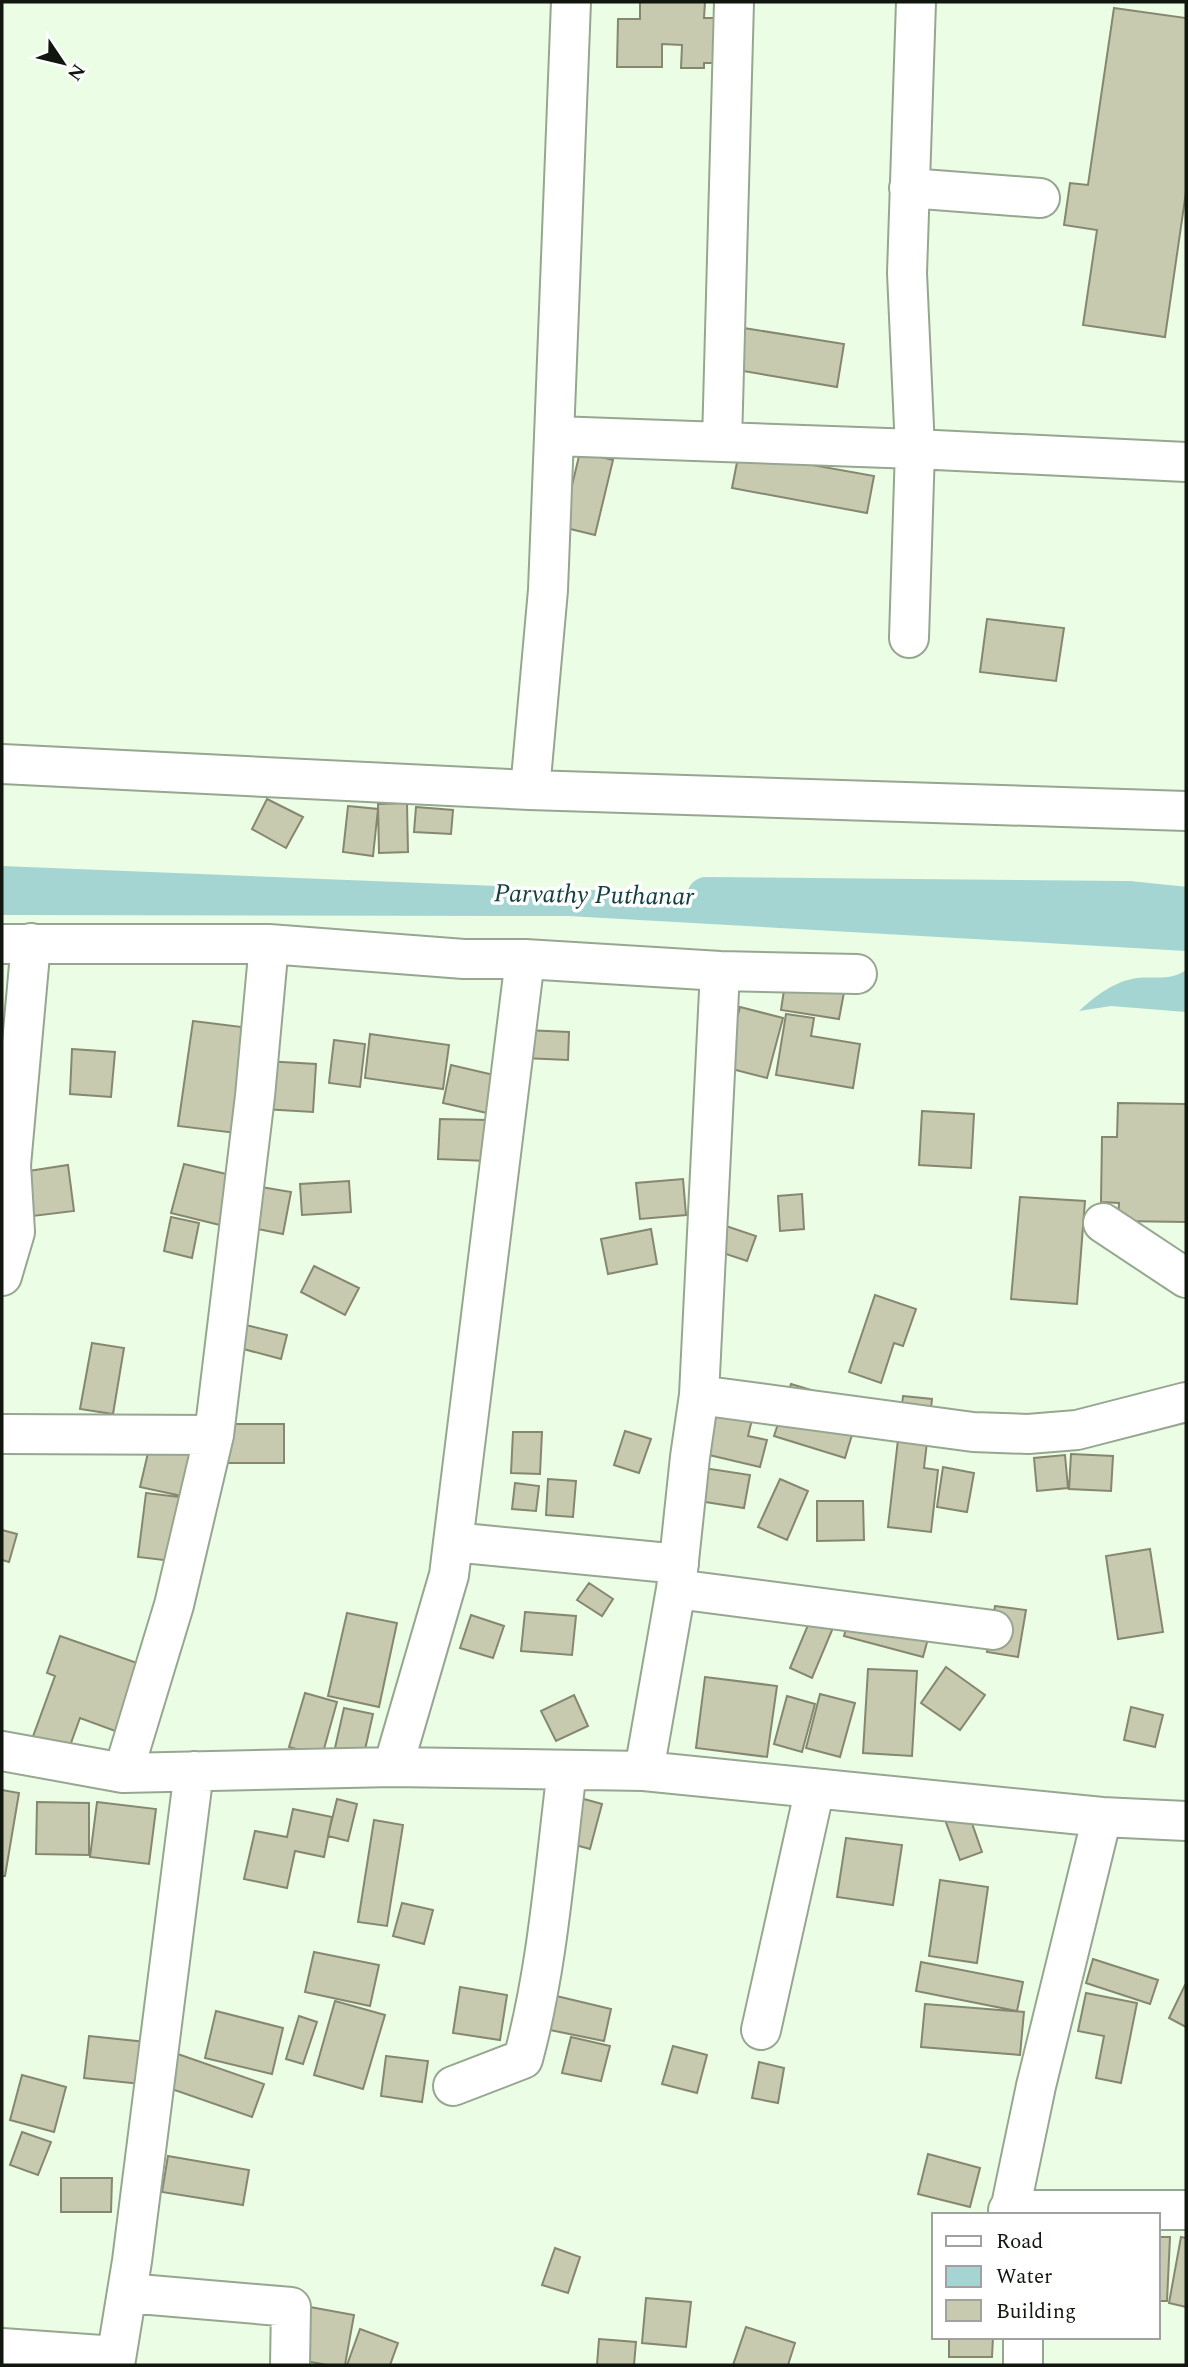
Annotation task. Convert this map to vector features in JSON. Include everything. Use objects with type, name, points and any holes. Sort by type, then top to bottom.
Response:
[{"type":"street","points":[[530,790],[548,590],[571,2]]},
{"type":"street","points":[[722,442],[734,2]]},
{"type":"street","points":[[909,638],[915,449],[907,273],[916,2]]},
{"type":"street","points":[[909,188],[1040,198]]},
{"type":"street","points":[[555,436],[1186,462]]},
{"type":"street","points":[[2,764],[530,790],[1186,811]]},
{"type":"street","points":[[2,1276],[15,1232],[6,1165],[16,943],[269,944],[464,959],[525,959],[720,971],[857,974]]},
{"type":"street","points":[[123,1773],[174,1605],[214,1435],[255,1096],[269,944]]},
{"type":"street","points":[[393,1767],[449,1575],[525,959]]},
{"type":"street","points":[[644,1771],[678,1576],[699,1395],[720,971]]},
{"type":"street","points":[[1103,1223],[1186,1278]]},
{"type":"street","points":[[699,1395],[973,1432],[1028,1434],[1077,1430],[1186,1402]]},
{"type":"street","points":[[2,1434],[214,1435]]},
{"type":"street","points":[[453,1542],[678,1576],[993,1630]]},
{"type":"street","points":[[2,1751],[123,1773],[393,1767],[644,1771],[1102,1817],[1186,1821]]},
{"type":"street","points":[[453,2086],[523,2059],[531,2029],[551,1906],[567,1770]]},
{"type":"street","points":[[2,2348],[116,2361],[194,1771]]},
{"type":"street","points":[[761,2030],[814,1788]]},
{"type":"street","points":[[1102,1817],[1036,2085],[1009,2212],[1186,2210]]},
{"type":"street","points":[[127,2292],[291,2306],[290,2365]]},
{"type":"street","points":[[1023,2339],[1023,2365]]},
{"type":"water","points":[[2,866],[1186,914],[1186,951],[568,916],[2,915]]},
{"type":"water","points":[[1186,970],[1186,1012],[1111,1006],[1079,1011],[1121,982],[1137,978],[1169,977]]},
{"type":"building","points":[[640,2],[705,2],[704,18],[720,18],[719,63],[704,63],[704,68],[681,68],[682,45],[662,44],[662,67],[617,67],[618,19],[640,19]]},
{"type":"building","points":[[1114,8],[1186,18],[1186,192],[1165,337],[1083,325],[1097,230],[1064,225],[1070,183],[1088,185]]},
{"type":"building","points":[[744,328],[844,344],[837,387],[737,370]]},
{"type":"building","points":[[580,452],[613,460],[595,535],[562,527]]},
{"type":"building","points":[[739,452],[874,476],[867,513],[732,488]]},
{"type":"building","points":[[987,619],[1064,628],[1056,681],[980,672]]},
{"type":"building","points":[[267,799],[303,817],[286,848],[252,829]]},
{"type":"building","points":[[407,803],[408,852],[379,853],[378,804]]},
{"type":"building","points":[[348,806],[378,809],[373,856],[343,852]]},
{"type":"building","points":[[416,807],[453,810],[451,834],[414,832]]},
{"type":"building","points":[[786,977],[845,987],[839,1019],[781,1010]]},
{"type":"building","points":[[740,1007],[783,1018],[767,1078],[724,1067]]},
{"type":"building","points":[[786,1014],[814,1018],[811,1036],[860,1044],[853,1088],[776,1075]]},
{"type":"building","points":[[193,1021],[250,1028],[236,1133],[178,1126]]},
{"type":"building","points":[[525,1030],[569,1032],[568,1060],[524,1058]]},
{"type":"building","points":[[370,1034],[449,1045],[443,1089],[365,1078]]},
{"type":"building","points":[[334,1040],[365,1044],[360,1087],[329,1083]]},
{"type":"building","points":[[72,1049],[115,1052],[111,1097],[70,1094]]},
{"type":"building","points":[[265,1061],[316,1064],[313,1112],[263,1109]]},
{"type":"building","points":[[451,1065],[494,1075],[487,1113],[443,1103]]},
{"type":"building","points":[[1118,1103],[1186,1104],[1186,1222],[1118,1221],[1119,1203],[1101,1202],[1102,1137],[1117,1137]]},
{"type":"building","points":[[922,1111],[974,1114],[971,1168],[919,1165]]},
{"type":"building","points":[[440,1119],[490,1120],[488,1161],[438,1159]]},
{"type":"building","points":[[184,1164],[239,1177],[228,1227],[171,1213]]},
{"type":"building","points":[[68,1165],[74,1211],[33,1216],[28,1171]]},
{"type":"building","points":[[683,1179],[686,1215],[640,1219],[636,1183]]},
{"type":"building","points":[[349,1181],[351,1212],[302,1215],[300,1184]]},
{"type":"building","points":[[249,1185],[291,1192],[283,1234],[242,1226]]},
{"type":"building","points":[[802,1194],[804,1229],[780,1231],[778,1196]]},
{"type":"building","points":[[1020,1197],[1085,1201],[1077,1304],[1011,1299]]},
{"type":"building","points":[[171,1217],[199,1223],[192,1258],[164,1251]]},
{"type":"building","points":[[723,1225],[756,1236],[747,1261],[714,1250]]},
{"type":"building","points":[[651,1229],[657,1264],[608,1274],[601,1239]]},
{"type":"building","points":[[314,1266],[359,1288],[345,1315],[301,1292]]},
{"type":"building","points":[[875,1295],[916,1309],[903,1346],[894,1343],[881,1383],[849,1372]]},
{"type":"building","points":[[238,1323],[287,1335],[281,1359],[232,1346]]},
{"type":"building","points":[[92,1343],[124,1348],[113,1414],[80,1409]]},
{"type":"building","points":[[708,1383],[758,1395],[748,1436],[767,1440],[760,1467],[692,1451]]},
{"type":"building","points":[[791,1384],[861,1405],[845,1458],[774,1436]]},
{"type":"building","points":[[903,1396],[932,1399],[924,1468],[938,1470],[931,1532],[888,1527]]},
{"type":"building","points":[[224,1424],[284,1424],[284,1463],[224,1463]]},
{"type":"building","points":[[625,1431],[651,1439],[639,1473],[614,1465]]},
{"type":"building","points":[[513,1432],[542,1432],[540,1474],[511,1473]]},
{"type":"building","points":[[151,1440],[201,1451],[191,1498],[140,1487]]},
{"type":"building","points":[[1071,1454],[1113,1456],[1111,1491],[1069,1489]]},
{"type":"building","points":[[1065,1455],[1068,1488],[1037,1491],[1034,1458]]},
{"type":"building","points":[[697,1467],[750,1475],[744,1508],[692,1500]]},
{"type":"building","points":[[943,1467],[974,1473],[967,1512],[937,1507]]},
{"type":"building","points":[[548,1479],[576,1481],[573,1517],[546,1515]]},
{"type":"building","points":[[780,1479],[808,1491],[787,1540],[758,1527]]},
{"type":"building","points":[[515,1483],[539,1486],[536,1511],[512,1509]]},
{"type":"building","points":[[146,1493],[188,1498],[180,1562],[138,1557]]},
{"type":"building","points":[[817,1501],[863,1501],[864,1540],[817,1541]]},
{"type":"building","points":[[2,1530],[17,1534],[9,1562],[2,1560]]},
{"type":"building","points":[[1150,1549],[1163,1632],[1118,1639],[1106,1556]]},
{"type":"building","points":[[589,1583],[613,1599],[602,1616],[577,1600]]},
{"type":"building","points":[[854,1599],[933,1620],[923,1657],[844,1636]]},
{"type":"building","points":[[995,1606],[1026,1610],[1018,1657],[987,1652]]},
{"type":"building","points":[[525,1612],[576,1616],[572,1655],[521,1651]]},
{"type":"building","points":[[347,1613],[397,1623],[379,1707],[328,1696]]},
{"type":"building","points":[[813,1613],[835,1623],[812,1678],[790,1668]]},
{"type":"building","points":[[471,1615],[504,1626],[493,1658],[460,1648]]},
{"type":"building","points":[[60,1636],[143,1665],[118,1732],[80,1718],[67,1754],[31,1742],[55,1676],[47,1673]]},
{"type":"building","points":[[946,1667],[985,1695],[960,1730],[921,1703]]},
{"type":"building","points":[[868,1669],[917,1671],[912,1756],[863,1753]]},
{"type":"building","points":[[705,1677],[777,1686],[767,1757],[696,1748]]},
{"type":"building","points":[[305,1693],[337,1702],[322,1756],[289,1747]]},
{"type":"building","points":[[820,1694],[855,1703],[840,1757],[806,1748]]},
{"type":"building","points":[[574,1695],[588,1726],[556,1741],[541,1711]]},
{"type":"building","points":[[787,1696],[815,1704],[802,1752],[774,1744]]},
{"type":"building","points":[[1131,1707],[1163,1715],[1155,1747],[1124,1740]]},
{"type":"building","points":[[344,1708],[373,1714],[364,1754],[335,1748]]},
{"type":"building","points":[[2,1790],[19,1793],[5,1876],[2,1876]]},
{"type":"building","points":[[573,1796],[602,1804],[590,1849],[561,1841]]},
{"type":"building","points":[[337,1799],[357,1804],[348,1841],[328,1836]]},
{"type":"building","points":[[37,1802],[89,1803],[89,1855],[36,1854]]},
{"type":"building","points":[[97,1802],[156,1809],[149,1864],[90,1857]]},
{"type":"building","points":[[293,1809],[332,1817],[324,1857],[295,1851],[287,1888],[244,1879],[255,1831],[287,1837]]},
{"type":"building","points":[[967,1809],[982,1852],[960,1860],[944,1817]]},
{"type":"building","points":[[374,1820],[403,1825],[387,1926],[358,1922]]},
{"type":"building","points":[[846,1838],[902,1845],[893,1905],[837,1897]]},
{"type":"building","points":[[940,1880],[988,1887],[977,1963],[929,1956]]},
{"type":"building","points":[[402,1903],[433,1910],[424,1944],[393,1936]]},
{"type":"building","points":[[314,1952],[379,1965],[370,2006],[305,1992]]},
{"type":"building","points":[[1093,1959],[1158,1980],[1150,2004],[1086,1983]]},
{"type":"building","points":[[921,1962],[1023,1982],[1017,2011],[916,1991]]},
{"type":"building","points":[[1186,1985],[1186,2027],[1169,2018]]},
{"type":"building","points":[[460,1987],[507,1995],[500,2040],[453,2033]]},
{"type":"building","points":[[1086,1993],[1137,2003],[1121,2083],[1096,2078],[1104,2036],[1078,2031]]},
{"type":"building","points":[[548,1994],[611,2009],[604,2041],[540,2028]]},
{"type":"building","points":[[335,2001],[385,2015],[363,2089],[314,2075]]},
{"type":"building","points":[[925,2004],[1024,2012],[1020,2055],[921,2047]]},
{"type":"building","points":[[216,2011],[283,2028],[272,2074],[205,2058]]},
{"type":"building","points":[[299,2016],[317,2022],[303,2064],[286,2059]]},
{"type":"building","points":[[89,2036],[146,2042],[141,2084],[84,2078]]},
{"type":"building","points":[[571,2037],[610,2046],[601,2081],[562,2073]]},
{"type":"building","points":[[673,2046],[707,2055],[697,2093],[662,2084]]},
{"type":"building","points":[[172,2052],[264,2084],[252,2117],[160,2085]]},
{"type":"building","points":[[386,2056],[428,2061],[422,2102],[381,2096]]},
{"type":"building","points":[[759,2062],[784,2068],[778,2103],[752,2098]]},
{"type":"building","points":[[22,2075],[66,2087],[54,2132],[10,2120]]},
{"type":"building","points":[[22,2132],[51,2142],[38,2175],[10,2165]]},
{"type":"building","points":[[928,2154],[980,2168],[970,2207],[918,2194]]},
{"type":"building","points":[[168,2156],[249,2170],[243,2205],[162,2192]]},
{"type":"building","points":[[61,2178],[112,2178],[111,2212],[61,2212]]},
{"type":"building","points":[[1160,2237],[1170,2237],[1167,2301],[1160,2301]]},
{"type":"building","points":[[1181,2237],[1186,2238],[1186,2307],[1169,2303]]},
{"type":"building","points":[[555,2248],[580,2257],[568,2293],[542,2285]]},
{"type":"building","points":[[646,2298],[691,2302],[686,2347],[642,2343]]},
{"type":"building","points":[[310,2307],[354,2315],[345,2365],[300,2360]]},
{"type":"building","points":[[746,2327],[795,2343],[788,2365],[733,2365]]},
{"type":"building","points":[[360,2329],[398,2343],[390,2365],[347,2365]]},
{"type":"building","points":[[599,2339],[636,2342],[634,2365],[597,2365]]},
{"type":"building","points":[[949,2339],[993,2339],[992,2357],[949,2357]]},
{"type":"waterway","name":"Parvathy Puthanar","points":[[706,896],[1128,900],[1186,906]]}]
